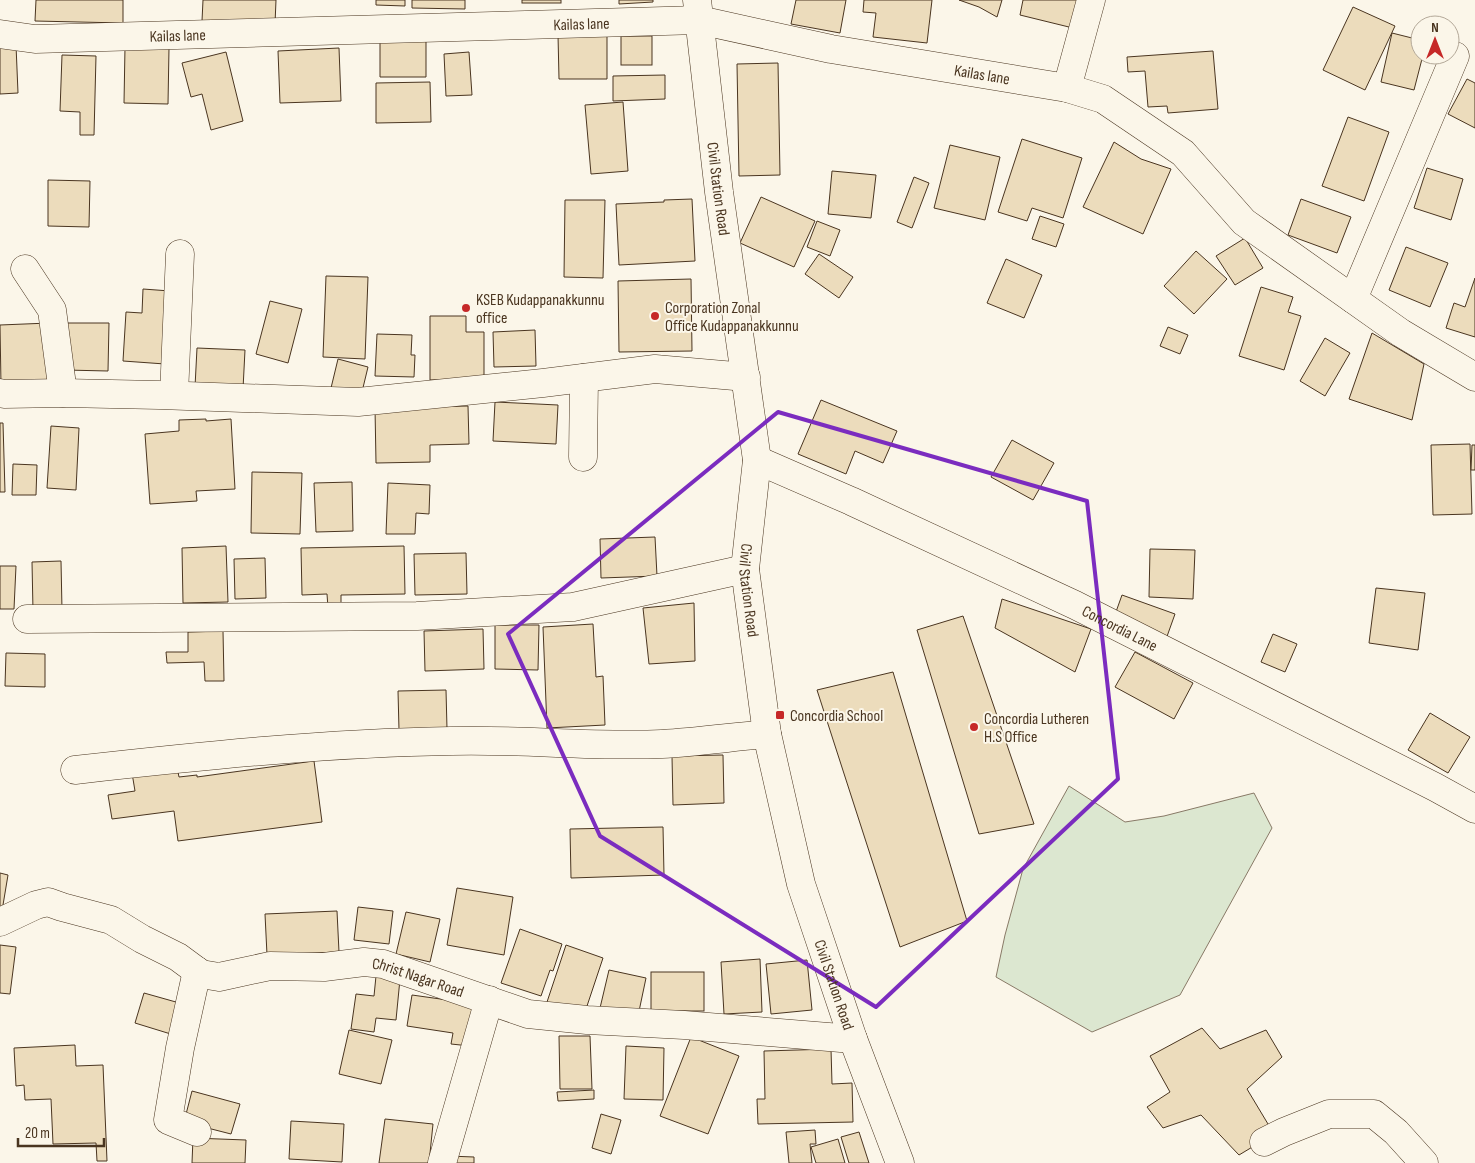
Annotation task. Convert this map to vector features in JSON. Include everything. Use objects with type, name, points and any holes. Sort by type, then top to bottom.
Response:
[{"type":"street","points":[[1067,88],[1091,0]]},
{"type":"street","name":"Kailas lane","points":[[0,34],[36,39],[698,10],[831,49],[1067,88],[1102,99],[1183,153],[1244,222],[1401,333],[1475,378]]},
{"type":"street","name":"Civil Station Road","points":[[698,10],[719,192],[757,460],[745,569],[767,734],[801,884],[853,1039],[900,1163]]},
{"type":"street","points":[[1353,299],[1451,65]]},
{"type":"street","points":[[174,395],[180,254]]},
{"type":"street","points":[[25,269],[52,310],[63,393]]},
{"type":"street","points":[[0,393],[174,395],[358,402],[656,369],[746,378]]},
{"type":"street","points":[[584,378],[584,457]]},
{"type":"street","name":"Concordia Lane","points":[[757,460],[851,501],[1075,605],[1475,809]]},
{"type":"street","points":[[27,619],[417,616],[573,607],[745,569]]},
{"type":"street","points":[[75,770],[200,756],[324,746],[452,740],[571,744],[662,744],[767,734]]},
{"type":"street","name":"Christ Nagar Road","points":[[0,922],[36,905],[48,902],[111,920],[142,939],[178,957],[201,974],[219,978],[270,966],[324,966],[364,962],[383,964],[528,1014],[853,1039]]},
{"type":"street","points":[[196,971],[180,1048],[168,1120],[196,1132]]},
{"type":"street","points":[[442,1163],[489,1000]]},
{"type":"street","points":[[1264,1142],[1329,1114],[1374,1114],[1396,1132],[1424,1163]]},
{"type":"highlighted area","points":[[778,412],[1087,501],[1118,779],[876,1007],[600,836],[508,634]]},
{"type":"green space","points":[[1069,786],[1125,822],[1164,816],[1254,793],[1272,828],[1180,995],[1092,1032],[996,977],[1023,869]]},
{"type":"building","points":[[36,0],[123,0],[123,23],[35,21]]},
{"type":"building","points":[[203,0],[276,0],[275,24],[202,21]]},
{"type":"building","points":[[376,0],[405,0],[405,6],[376,5]]},
{"type":"building","points":[[412,0],[465,0],[465,9],[412,8]]},
{"type":"building","points":[[522,0],[561,0],[561,3],[522,3]]},
{"type":"building","points":[[619,0],[653,0],[653,2],[619,4]]},
{"type":"building","points":[[796,0],[846,0],[840,33],[791,24]]},
{"type":"building","points":[[864,0],[932,0],[927,43],[873,37],[876,13],[863,12]]},
{"type":"building","points":[[959,0],[1002,0],[997,17],[979,7]]},
{"type":"building","points":[[1023,0],[1079,0],[1073,28],[1020,15]]},
{"type":"building","points":[[1353,7],[1395,26],[1365,90],[1323,70]]},
{"type":"building","points":[[1392,33],[1410,38],[1410,65],[1420,65],[1414,90],[1381,82]]},
{"type":"building","points":[[607,34],[607,79],[559,79],[558,35]]},
{"type":"building","points":[[621,36],[652,36],[652,65],[621,65]]},
{"type":"building","points":[[426,39],[426,77],[380,77],[380,40]]},
{"type":"building","points":[[16,45],[18,93],[0,94],[0,46]]},
{"type":"building","points":[[125,47],[169,48],[168,104],[124,103]]},
{"type":"building","points":[[339,48],[341,101],[280,103],[278,51]]},
{"type":"building","points":[[1213,51],[1218,109],[1168,113],[1167,106],[1148,107],[1145,71],[1128,72],[1127,57]]},
{"type":"building","points":[[226,52],[243,121],[211,130],[202,94],[191,97],[182,63]]},
{"type":"building","points":[[469,52],[472,95],[446,96],[444,54]]},
{"type":"building","points":[[62,55],[96,56],[94,135],[80,135],[80,112],[60,111]]},
{"type":"building","points":[[778,63],[780,175],[739,176],[737,64]]},
{"type":"building","points":[[665,75],[665,99],[613,101],[613,76]]},
{"type":"building","points":[[1467,79],[1475,83],[1475,128],[1448,114]]},
{"type":"building","points":[[430,82],[431,122],[376,123],[376,83]]},
{"type":"building","points":[[623,102],[628,171],[591,174],[585,105]]},
{"type":"building","points":[[1348,117],[1389,132],[1364,201],[1322,186]]},
{"type":"building","points":[[1022,139],[1082,158],[1063,218],[1032,208],[1027,221],[998,212]]},
{"type":"building","points":[[1114,142],[1141,159],[1171,169],[1143,234],[1083,207]]},
{"type":"building","points":[[950,145],[1000,157],[985,220],[934,208]]},
{"type":"building","points":[[1427,168],[1463,179],[1451,220],[1414,208]]},
{"type":"building","points":[[832,171],[876,175],[871,218],[828,214]]},
{"type":"building","points":[[914,177],[929,183],[912,228],[897,222]]},
{"type":"building","points":[[48,180],[90,181],[89,227],[48,226]]},
{"type":"building","points":[[761,197],[815,221],[794,267],[740,243]]},
{"type":"building","points":[[692,199],[695,261],[619,265],[616,204]]},
{"type":"building","points":[[1301,199],[1351,217],[1337,253],[1288,235]]},
{"type":"building","points":[[565,200],[605,200],[603,278],[564,277]]},
{"type":"building","points":[[1040,216],[1064,224],[1056,247],[1032,239]]},
{"type":"building","points":[[817,221],[840,230],[830,256],[807,247]]},
{"type":"building","points":[[1245,238],[1263,268],[1235,285],[1216,256]]},
{"type":"building","points":[[1406,247],[1448,263],[1430,307],[1389,290]]},
{"type":"building","points":[[1196,251],[1227,279],[1194,314],[1164,286]]},
{"type":"building","points":[[819,254],[853,277],[839,298],[805,274]]},
{"type":"building","points":[[1006,259],[1042,275],[1024,318],[987,303]]},
{"type":"building","points":[[326,276],[368,277],[365,359],[323,357]]},
{"type":"building","points":[[1475,278],[1475,337],[1446,328],[1454,303],[1465,307]]},
{"type":"building","name":"Corporation Zonal Office Kudappanakkunnu","points":[[691,279],[692,351],[619,352],[618,281]]},
{"type":"building","points":[[1261,287],[1293,297],[1288,312],[1301,316],[1284,370],[1239,356]]},
{"type":"building","points":[[143,289],[170,291],[165,364],[123,361],[126,312],[142,313]]},
{"type":"building","points":[[270,301],[302,309],[288,363],[256,354]]},
{"type":"building","points":[[430,316],[466,316],[466,332],[484,332],[484,380],[430,380]]},
{"type":"building","points":[[49,323],[51,384],[1,386],[0,325]]},
{"type":"building","points":[[66,323],[109,323],[108,371],[65,370]]},
{"type":"building","points":[[1168,327],[1188,335],[1180,354],[1160,346]]},
{"type":"building","points":[[535,330],[536,366],[494,367],[493,332]]},
{"type":"building","points":[[1372,333],[1424,364],[1412,420],[1349,399]]},
{"type":"building","points":[[377,334],[412,335],[411,355],[415,355],[414,377],[375,376]]},
{"type":"building","points":[[1325,338],[1350,353],[1325,396],[1300,381]]},
{"type":"building","points":[[197,348],[245,350],[243,389],[195,387]]},
{"type":"building","points":[[338,359],[368,367],[361,396],[331,388]]},
{"type":"building","points":[[821,400],[897,431],[883,463],[855,451],[846,474],[798,454]]},
{"type":"building","points":[[495,402],[558,405],[556,444],[493,441]]},
{"type":"building","points":[[468,406],[469,444],[430,445],[430,462],[376,463],[375,408]]},
{"type":"building","points":[[206,419],[206,421],[231,419],[235,489],[196,491],[197,501],[150,504],[145,434],[179,431],[179,420]]},
{"type":"building","points":[[0,423],[3,423],[5,492],[0,492]]},
{"type":"building","points":[[51,426],[79,428],[76,490],[47,488]]},
{"type":"building","points":[[1012,440],[1054,463],[1033,500],[991,477]]},
{"type":"building","points":[[1470,444],[1472,514],[1433,515],[1431,445]]},
{"type":"building","points":[[1472,445],[1475,445],[1475,470],[1471,470]]},
{"type":"building","points":[[13,464],[37,465],[36,495],[12,495]]},
{"type":"building","points":[[252,472],[302,473],[300,534],[251,533]]},
{"type":"building","points":[[352,482],[353,531],[316,532],[314,483]]},
{"type":"building","points":[[388,483],[430,485],[429,514],[416,513],[415,534],[386,534]]},
{"type":"building","points":[[655,537],[657,576],[601,578],[600,539]]},
{"type":"building","points":[[226,546],[228,602],[183,603],[182,548]]},
{"type":"building","points":[[404,546],[405,594],[341,595],[341,608],[328,608],[327,594],[302,595],[301,548]]},
{"type":"building","points":[[1150,549],[1195,550],[1193,599],[1149,597]]},
{"type":"building","points":[[466,553],[467,594],[415,595],[414,554]]},
{"type":"building","points":[[265,558],[266,598],[235,599],[234,559]]},
{"type":"building","points":[[61,561],[62,610],[33,611],[32,562]]},
{"type":"building","points":[[0,566],[16,566],[14,609],[0,609]]},
{"type":"building","points":[[1376,588],[1425,593],[1418,650],[1369,643]]},
{"type":"building","points":[[1122,595],[1175,614],[1165,642],[1112,623]]},
{"type":"building","points":[[1002,599],[1091,629],[1075,672],[995,628]]},
{"type":"building","points":[[694,603],[695,661],[649,664],[643,608]]},
{"type":"building","name":"Concordia Lutheren H.S Office","points":[[963,616],[1034,824],[979,834],[917,630]]},
{"type":"building","points":[[593,624],[596,677],[603,676],[605,725],[547,728],[543,627]]},
{"type":"building","points":[[495,625],[539,625],[538,670],[495,669]]},
{"type":"building","points":[[483,629],[484,669],[425,671],[424,631]]},
{"type":"building","points":[[223,631],[224,681],[205,681],[204,662],[167,663],[166,652],[188,652],[188,632]]},
{"type":"building","points":[[1273,634],[1297,644],[1285,672],[1261,662]]},
{"type":"building","points":[[1135,652],[1193,683],[1174,719],[1115,687]]},
{"type":"building","points":[[6,653],[45,654],[45,687],[5,686]]},
{"type":"building","points":[[893,672],[967,921],[900,947],[817,690]]},
{"type":"building","points":[[446,690],[447,729],[399,730],[398,691]]},
{"type":"building","points":[[1430,713],[1470,737],[1448,773],[1408,750]]},
{"type":"building","points":[[723,755],[724,803],[673,805],[672,756]]},
{"type":"building","points":[[314,761],[322,822],[178,841],[174,811],[112,819],[108,795],[135,791],[132,773],[177,767],[179,777],[197,775],[197,777]]},
{"type":"building","points":[[663,827],[664,875],[571,878],[570,829]]},
{"type":"building","points":[[0,873],[8,875],[1,917],[0,916]]},
{"type":"building","points":[[457,888],[513,897],[504,955],[447,945]]},
{"type":"building","points":[[358,907],[393,911],[389,944],[354,940]]},
{"type":"building","points":[[337,911],[339,952],[267,955],[265,914]]},
{"type":"building","points":[[406,912],[440,919],[430,962],[396,954]]},
{"type":"building","points":[[520,929],[562,944],[553,971],[550,970],[541,996],[501,983]]},
{"type":"building","points":[[0,945],[16,947],[10,994],[0,993]]},
{"type":"building","points":[[566,945],[603,958],[584,1015],[547,1002]]},
{"type":"building","points":[[760,959],[762,1012],[724,1014],[721,962]]},
{"type":"building","points":[[807,960],[812,1010],[771,1014],[766,964]]},
{"type":"building","points":[[609,970],[646,978],[638,1016],[600,1008]]},
{"type":"building","points":[[651,972],[704,972],[704,1011],[651,1011]]},
{"type":"building","points":[[376,976],[400,979],[396,1020],[376,1018],[374,1032],[351,1029],[356,994],[374,996]]},
{"type":"building","points":[[144,993],[183,1004],[174,1035],[135,1023]]},
{"type":"building","points":[[412,995],[476,1004],[470,1046],[451,1044],[453,1033],[407,1026]]},
{"type":"building","points":[[1202,1028],[1220,1049],[1266,1030],[1282,1057],[1247,1089],[1274,1134],[1239,1155],[1201,1115],[1163,1128],[1147,1107],[1170,1092],[1150,1056]]},
{"type":"building","points":[[349,1030],[392,1040],[381,1084],[339,1074]]},
{"type":"building","points":[[559,1036],[590,1036],[592,1089],[560,1089]]},
{"type":"building","points":[[691,1037],[739,1056],[708,1134],[660,1116]]},
{"type":"building","points":[[75,1045],[76,1066],[103,1065],[107,1161],[97,1161],[96,1143],[53,1144],[51,1099],[25,1100],[24,1085],[16,1086],[14,1048]]},
{"type":"building","points":[[626,1046],[664,1048],[663,1100],[624,1099]]},
{"type":"building","points":[[831,1049],[832,1084],[852,1083],[853,1122],[758,1124],[757,1099],[765,1099],[764,1051]]},
{"type":"building","points":[[594,1090],[594,1099],[558,1101],[557,1092]]},
{"type":"building","points":[[192,1091],[240,1104],[231,1134],[184,1122]]},
{"type":"building","points":[[601,1114],[621,1120],[611,1154],[592,1148]]},
{"type":"building","points":[[385,1119],[433,1124],[429,1163],[379,1163]]},
{"type":"building","points":[[291,1121],[344,1124],[342,1162],[289,1159]]},
{"type":"building","points":[[815,1130],[816,1144],[810,1144],[812,1163],[789,1163],[786,1132]]},
{"type":"building","points":[[859,1132],[869,1163],[849,1163],[841,1137]]},
{"type":"building","points":[[193,1138],[246,1140],[245,1163],[192,1163]]},
{"type":"building","points":[[838,1139],[845,1163],[816,1163],[811,1147]]},
{"type":"building","points":[[448,1156],[474,1157],[474,1163],[448,1163]]},
{"type":"place","name":"KSEB Kudappanakkunnu office","points":[[466,308]]},
{"type":"place","name":"Corporation Zonal Office Kudappanakkunnu","points":[[655,316]]},
{"type":"place","name":"Concordia School","points":[[780,715]]},
{"type":"place","name":"Concordia Lutheren H.S Office","points":[[974,727]]}]
